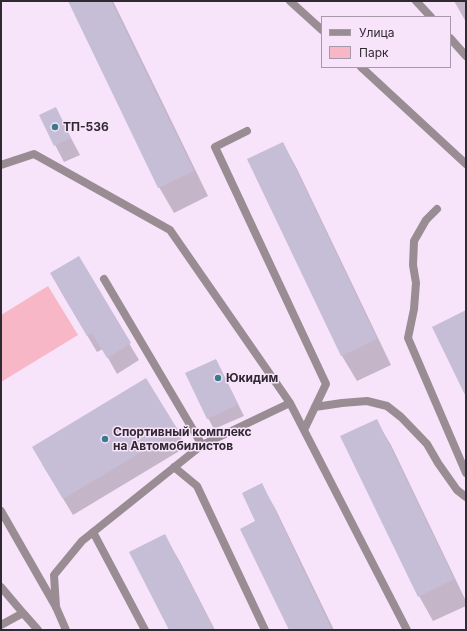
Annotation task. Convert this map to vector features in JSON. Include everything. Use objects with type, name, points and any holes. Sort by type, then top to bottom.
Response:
[{"type":"street","points":[[290,1],[321,29]]},
{"type":"street","points":[[416,1],[430,16]]},
{"type":"street","points":[[451,39],[466,56]]},
{"type":"street","points":[[362,68],[466,164]]},
{"type":"street","points":[[247,131],[215,147],[326,384],[304,430]]},
{"type":"street","points":[[1,165],[34,154],[170,230],[290,403],[407,630]]},
{"type":"street","points":[[437,209],[426,220],[414,241],[413,265],[416,283],[414,309],[408,338],[466,473]]},
{"type":"street","points":[[104,279],[202,445]]},
{"type":"street","points":[[315,407],[342,403],[367,402],[387,406],[401,417],[427,444],[456,490],[466,497]]},
{"type":"street","points":[[56,607],[54,575],[82,541],[202,445],[290,403]]},
{"type":"street","points":[[174,467],[197,486],[265,630]]},
{"type":"street","points":[[1,512],[56,607],[64,629]]},
{"type":"street","points":[[93,532],[145,630]]},
{"type":"street","points":[[1,587],[38,630]]},
{"type":"street","points":[[1,625],[23,613]]},
{"type":"green space","points":[[48,286],[78,335],[1,382],[1,315]]},
{"type":"building","points":[[68,1],[111,1],[194,171],[158,188]]},
{"type":"building","name":"ТП-536","points":[[56,107],[71,138],[54,146],[39,115]]},
{"type":"building","points":[[283,142],[377,339],[341,356],[247,159]]},
{"type":"building","points":[[79,256],[131,343],[107,358],[92,333],[87,336],[50,273]]},
{"type":"building","points":[[466,310],[466,397],[432,327]]},
{"type":"building","points":[[216,359],[238,404],[207,419],[185,373]]},
{"type":"building","name":"Спортивный комплекс на Автомобилистов","points":[[146,378],[178,430],[63,499],[32,447]]},
{"type":"building","points":[[377,419],[454,579],[418,597],[340,436]]},
{"type":"building","points":[[262,483],[332,630],[289,630],[240,529],[255,521],[242,493]]},
{"type":"building","points":[[165,534],[214,630],[169,630],[129,552]]},
{"type":"place","name":"ТП-536","points":[[55,127]]},
{"type":"place","name":"Юкидим","points":[[218,378]]},
{"type":"place","name":"Спортивный комплекс на Автомобилистов","points":[[105,439]]}]
